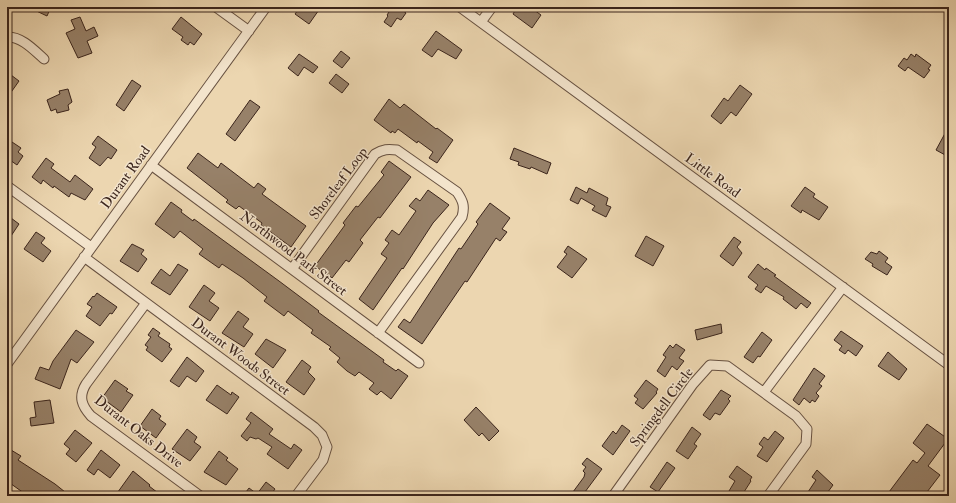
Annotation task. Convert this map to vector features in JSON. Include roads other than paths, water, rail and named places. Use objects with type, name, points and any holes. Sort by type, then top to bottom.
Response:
[{"type":"street","points":[[216,7],[249,31]]},
{"type":"street","name":"Durant Road","points":[[7,364],[266,7]]},
{"type":"street","name":"Little Road","points":[[460,7],[949,365]]},
{"type":"street","points":[[481,22],[492,7]]},
{"type":"street","points":[[7,37],[20,40],[44,59]]},
{"type":"street","name":"Shoreleaf Loop","points":[[292,269],[375,154],[381,150],[387,148],[397,150],[457,192],[462,200],[464,208],[462,217],[378,333]]},
{"type":"street","name":"Northwood Park Street","points":[[151,165],[419,363]]},
{"type":"street","points":[[7,186],[91,248]]},
{"type":"street","name":"Durant Woods Street","points":[[84,257],[314,427],[322,435],[327,447],[323,460],[296,496]]},
{"type":"street","points":[[764,392],[843,287]]},
{"type":"street","name":"Durant Oaks Drive","points":[[146,303],[86,384],[81,396],[83,406],[92,416],[200,496]]},
{"type":"street","name":"Springdell Circle","points":[[613,496],[693,384],[710,366],[727,366],[796,416],[807,429],[806,444],[768,496]]}]
